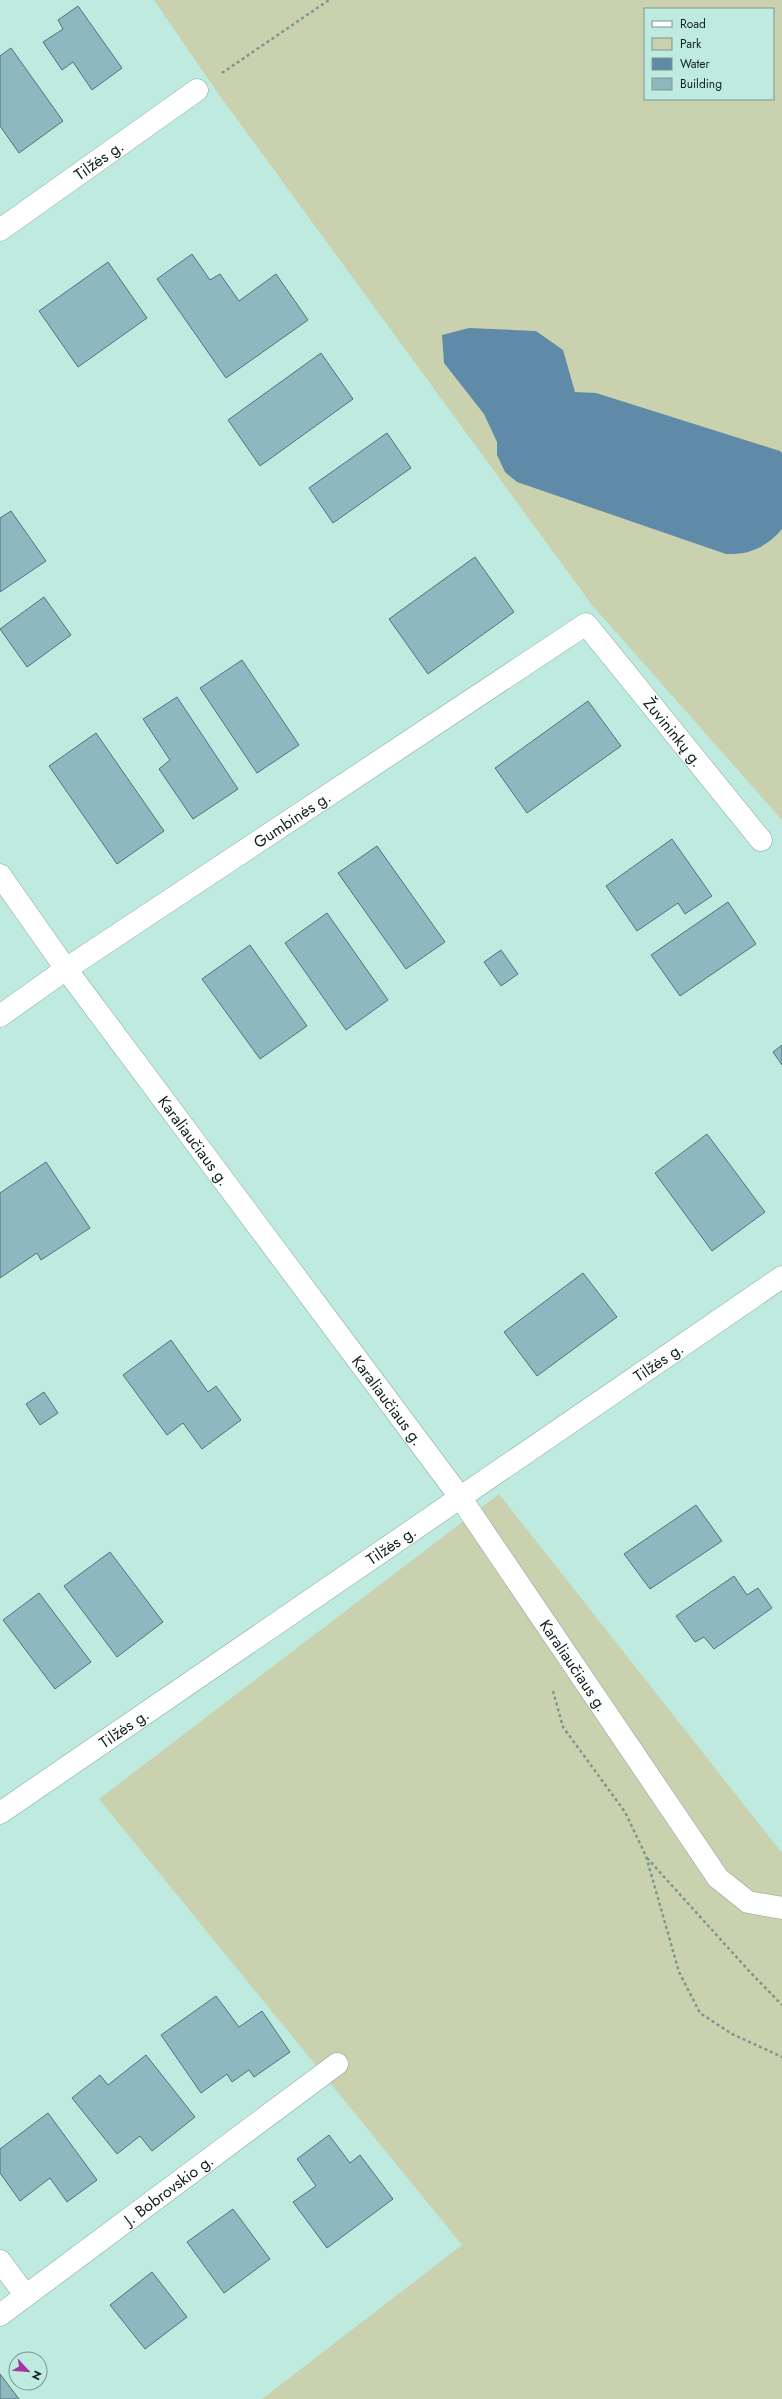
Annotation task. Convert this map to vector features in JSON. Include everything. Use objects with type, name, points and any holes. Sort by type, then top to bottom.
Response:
[{"type":"street","name":"Tilžės g.","points":[[0,230],[197,90]]},
{"type":"street","name":"Žuvininkų g.","points":[[586,624],[761,840]]},
{"type":"street","name":"Gumbinės g.","points":[[0,1016],[66,969],[586,624]]},
{"type":"street","name":"Karaliaučiaus g.","points":[[0,875],[66,969],[460,1497],[718,1878],[748,1902],[782,1908]]},
{"type":"street","name":"Tilžės g.","points":[[0,1813],[782,1277]]},
{"type":"street","name":"J. Bobrovskio g.","points":[[0,2315],[338,2064]]},
{"type":"street","points":[[0,2261],[26,2296]]},
{"type":"path","points":[[197,90],[329,0]]},
{"type":"path","points":[[560,1644],[553,1693],[563,1727],[625,1812],[646,1856],[679,1972],[700,2013],[732,2034],[782,2057]]},
{"type":"path","points":[[646,1856],[750,1972],[782,2005]]},
{"type":"green space","points":[[154,0],[782,0],[782,820],[592,605],[217,92]]},
{"type":"green space","points":[[499,1494],[782,1853],[782,2399],[262,2399],[462,2245],[99,1799]]},
{"type":"water","points":[[469,328],[536,331],[563,350],[575,392],[596,393],[780,451],[782,453],[782,529],[770,541],[757,549],[742,553],[726,554],[517,482],[505,472],[497,455],[497,442],[484,414],[444,363],[442,335]]},
{"type":"building","points":[[78,6],[122,68],[92,90],[73,62],[62,70],[43,42],[63,29],[58,20]]},
{"type":"building","points":[[11,48],[63,121],[19,153],[0,126],[0,56]]},
{"type":"building","points":[[192,254],[210,280],[220,274],[239,301],[276,274],[308,320],[226,378],[157,279]]},
{"type":"building","points":[[108,262],[147,318],[78,367],[39,311]]},
{"type":"building","points":[[321,353],[353,399],[260,466],[228,420]]},
{"type":"building","points":[[387,433],[411,468],[333,523],[309,488]]},
{"type":"building","points":[[11,511],[46,561],[0,592],[0,518]]},
{"type":"building","points":[[475,557],[514,612],[428,674],[389,619]]},
{"type":"building","points":[[44,597],[71,635],[27,667],[0,629]]},
{"type":"building","points":[[242,660],[299,745],[257,773],[200,688]]},
{"type":"building","points":[[177,697],[238,789],[193,819],[159,769],[170,760],[143,719]]},
{"type":"building","points":[[588,701],[621,746],[527,813],[495,768]]},
{"type":"building","points":[[96,733],[164,831],[117,864],[49,766]]},
{"type":"building","points":[[672,839],[712,896],[685,914],[678,903],[637,931],[606,886]]},
{"type":"building","points":[[377,846],[445,942],[406,969],[338,873]]},
{"type":"building","points":[[728,902],[756,944],[680,996],[651,955]]},
{"type":"building","points":[[327,913],[388,1000],[346,1030],[285,943]]},
{"type":"building","points":[[250,945],[307,1026],[260,1059],[202,979]]},
{"type":"building","points":[[501,950],[518,974],[501,986],[484,962]]},
{"type":"building","points":[[782,1045],[782,1065],[773,1052]]},
{"type":"building","points":[[707,1134],[765,1212],[712,1251],[655,1173]]},
{"type":"building","points":[[46,1162],[90,1228],[41,1260],[37,1253],[0,1278],[0,1193]]},
{"type":"building","points":[[583,1273],[617,1317],[537,1376],[504,1332]]},
{"type":"building","points":[[171,1340],[208,1392],[216,1386],[241,1420],[202,1449],[183,1423],[167,1435],[123,1375]]},
{"type":"building","points":[[44,1392],[58,1413],[40,1425],[26,1404]]},
{"type":"building","points":[[696,1505],[722,1541],[650,1589],[624,1554]]},
{"type":"building","points":[[110,1552],[163,1622],[117,1657],[64,1586]]},
{"type":"building","points":[[734,1576],[747,1595],[758,1588],[772,1608],[714,1649],[704,1637],[695,1642],[676,1616]]},
{"type":"building","points":[[39,1593],[91,1662],[55,1689],[3,1620]]},
{"type":"building","points":[[216,1996],[239,2027],[262,2011],[290,2052],[254,2077],[249,2070],[232,2082],[227,2074],[201,2093],[161,2035]]},
{"type":"building","points":[[146,2055],[195,2117],[152,2151],[140,2136],[117,2154],[72,2098],[100,2075],[108,2085]]},
{"type":"building","points":[[48,2113],[97,2180],[67,2202],[50,2178],[20,2201],[0,2173],[0,2149]]},
{"type":"building","points":[[329,2135],[350,2163],[360,2155],[393,2199],[327,2248],[293,2202],[316,2186],[297,2159]]},
{"type":"building","points":[[233,2209],[270,2259],[224,2293],[187,2242]]},
{"type":"building","points":[[152,2272],[187,2317],[145,2349],[110,2305]]},
{"type":"building","points":[[0,2374],[8,2385],[8,2391],[13,2391],[19,2399],[0,2399]]}]
